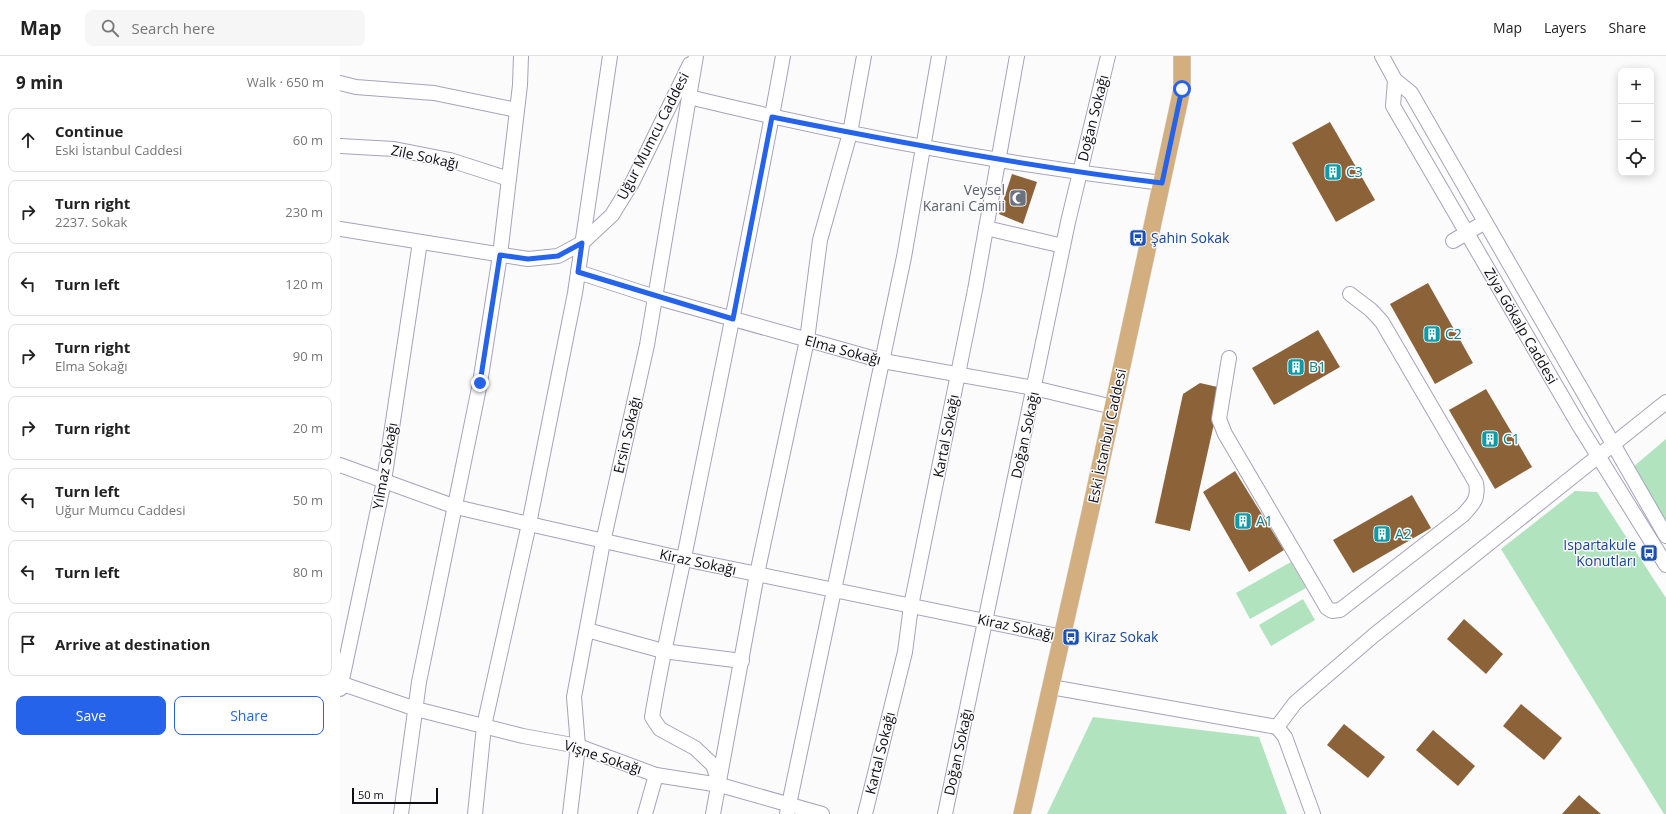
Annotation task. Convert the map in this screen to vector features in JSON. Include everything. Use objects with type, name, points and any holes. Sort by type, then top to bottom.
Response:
[{"type":"main road","name":"Eski İstanbul Caddesi","points":[[1022,814],[1182,89],[1182,56]]},
{"type":"street","points":[[401,814],[419,682],[456,507],[480,383],[500,255],[517,110],[521,56]]},
{"type":"street","points":[[475,814],[484,726],[529,524],[578,272],[610,56]]},
{"type":"street","name":"Uğur Mumcu Caddesi","points":[[340,231],[528,259],[558,256],[582,243],[612,215],[633,181],[695,56]]},
{"type":"street","name":"Ersin Sokağı","points":[[570,814],[578,746],[574,697],[603,542],[647,346],[695,56]]},
{"type":"street","points":[[720,785],[713,765],[695,748],[660,729],[652,717],[663,651],[684,559],[733,319],[783,56]]},
{"type":"street","points":[[713,814],[720,785],[757,574],[806,340],[820,240],[850,133],[864,56]]},
{"type":"street","points":[[788,809],[904,257],[939,56]]},
{"type":"street","name":"Kartal Sokağı","points":[[865,814],[905,652],[911,606],[986,228],[1017,56]]},
{"type":"street","name":"Doğan Sokağı","points":[[945,814],[1079,173],[1108,56]]},
{"type":"street","name":"Ziya Gökalp Caddesi","points":[[1382,56],[1395,80],[1411,93],[1666,536]]},
{"type":"street","name":"Ziya Gökalp Caddesi","points":[[1395,80],[1393,106],[1598,457],[1666,565]]},
{"type":"street","points":[[340,83],[356,87],[434,93],[517,110]]},
{"type":"street","points":[[689,97],[772,117],[923,147],[1079,173],[1162,183]]},
{"type":"street","name":"Zile Sokağı","points":[[340,146],[394,149],[450,160],[509,179]]},
{"type":"street","points":[[1453,241],[1486,222]]},
{"type":"street","points":[[986,228],[1064,246]]},
{"type":"street","name":"Yılmaz Sokağı","points":[[340,685],[384,480],[420,242]]},
{"type":"street","name":"Elma Sokağı","points":[[578,272],[656,297],[806,340],[883,360],[1034,388],[1113,407]]},
{"type":"street","points":[[1229,358],[1219,419],[1225,434],[1327,608],[1332,611],[1340,610],[1463,515],[1474,503],[1478,492],[1476,483],[1382,322],[1371,310],[1350,294]]},
{"type":"street","points":[[1277,727],[1295,703],[1373,636],[1666,402]]},
{"type":"street","name":"Kiraz Sokağı","points":[[340,465],[456,507],[603,542],[1062,637]]},
{"type":"street","points":[[586,630],[663,651],[742,661]]},
{"type":"street","name":"Vişne Sokağı","points":[[340,685],[416,709],[523,736],[578,746],[656,775],[720,785],[788,809],[822,814]]},
{"type":"street","points":[[1051,687],[1277,727],[1285,737],[1313,814]]},
{"type":"street","points":[[646,814],[656,775]]},
{"type":"green space","points":[[1666,439],[1666,539],[1633,467]]},
{"type":"green space","points":[[1575,491],[1597,492],[1666,598],[1666,814],[1664,814],[1501,549]]},
{"type":"green space","points":[[1291,562],[1306,588],[1250,619],[1236,593]]},
{"type":"green space","points":[[1303,599],[1315,620],[1271,646],[1259,625]]},
{"type":"green space","points":[[1093,717],[1259,737],[1287,814],[1047,814]]},
{"type":"building","name":"C3","points":[[1330,122],[1375,200],[1336,222],[1292,143]]},
{"type":"building","name":"Veysel Karani Camii","points":[[1012,174],[1037,182],[1023,224],[999,214]]},
{"type":"building","name":"C2","points":[[1428,283],[1473,363],[1435,384],[1390,304]]},
{"type":"building","name":"B1","points":[[1318,330],[1340,367],[1274,405],[1252,368]]},
{"type":"building","points":[[1200,383],[1222,388],[1190,531],[1155,523],[1183,394]]},
{"type":"building","name":"C1","points":[[1486,389],[1532,467],[1495,489],[1449,410]]},
{"type":"building","name":"A1","points":[[1235,471],[1284,550],[1249,572],[1203,492]]},
{"type":"building","name":"A2","points":[[1412,495],[1431,528],[1353,573],[1333,540]]},
{"type":"building","points":[[1464,619],[1503,654],[1486,674],[1447,639]]},
{"type":"building","points":[[1521,704],[1562,738],[1544,760],[1503,726]]},
{"type":"building","points":[[1344,724],[1385,757],[1368,778],[1327,745]]},
{"type":"building","points":[[1433,730],[1475,766],[1458,786],[1416,750]]},
{"type":"building","points":[[1579,795],[1601,814],[1562,814]]},
{"type":"place","name":"C3","points":[[1333,172]]},
{"type":"place","name":"Veysel Karani Camii","points":[[1018,198]]},
{"type":"place","name":"Şahin Sokak","points":[[1138,238]]},
{"type":"place","name":"C2","points":[[1432,334]]},
{"type":"place","name":"B1","points":[[1296,367]]},
{"type":"place","name":"C1","points":[[1490,439]]},
{"type":"place","name":"A1","points":[[1243,521]]},
{"type":"place","name":"A2","points":[[1382,534]]},
{"type":"place","name":"Ispartakule Konutları","points":[[1649,553]]},
{"type":"place","name":"Kiraz Sokak","points":[[1071,637]]},
{"type":"route","points":[[480,383],[500,255],[528,259],[558,256],[582,243],[578,272],[656,297],[733,319],[772,117],[923,147],[998,160],[1079,173],[1162,183],[1182,89]]}]
